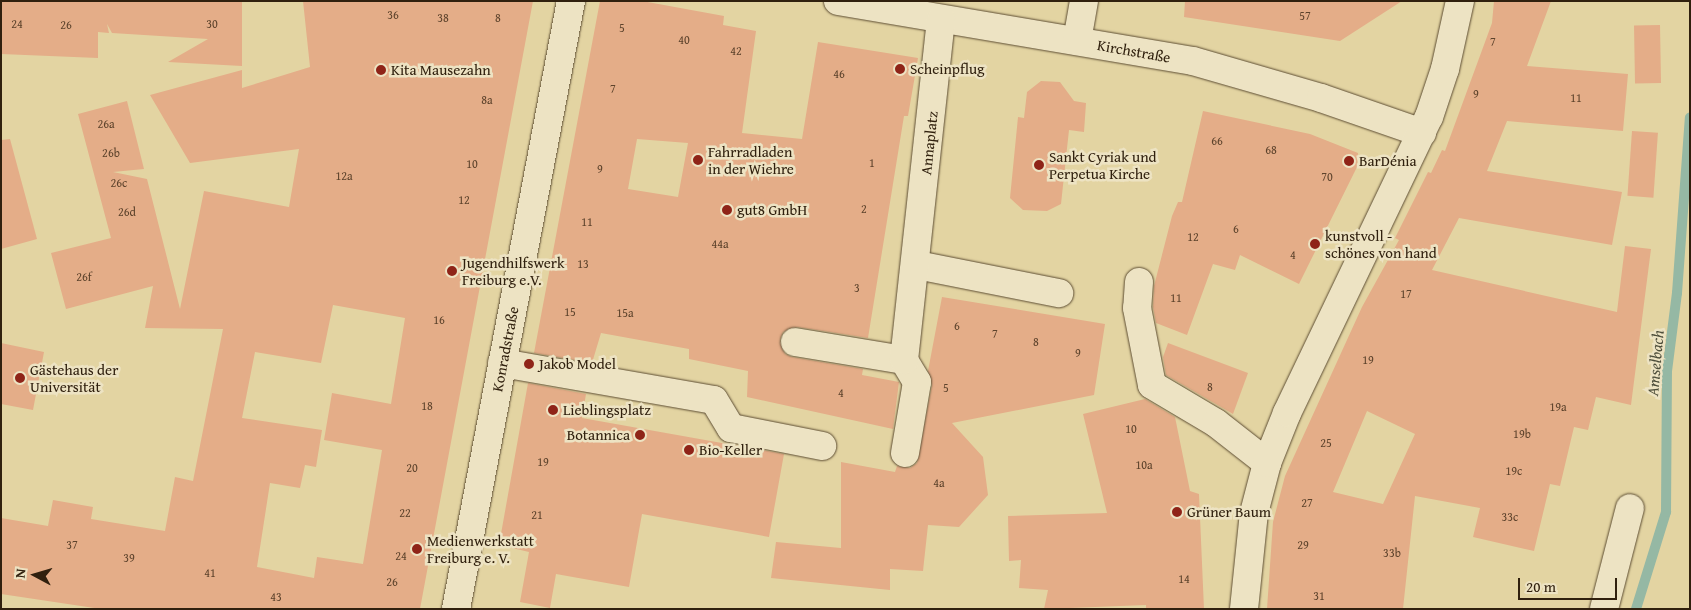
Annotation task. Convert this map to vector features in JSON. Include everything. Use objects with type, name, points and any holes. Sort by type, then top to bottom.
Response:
[{"type":"street","name":"Konradstraße","points":[[456,609],[571,1]]},
{"type":"street","name":"Kirchstraße","points":[[838,1],[941,20],[1194,61],[1321,98],[1422,133]]},
{"type":"street","points":[[1077,41],[1084,1]]},
{"type":"street","points":[[1244,609],[1254,513],[1267,463],[1287,413],[1422,133],[1445,69],[1460,1]]},
{"type":"street","name":"Annaplatz","points":[[904,360],[917,266],[941,20]]},
{"type":"street","points":[[917,266],[1059,293]]},
{"type":"street","points":[[1139,282],[1137,308],[1152,385],[1216,423],[1267,463]]},
{"type":"street","points":[[795,342],[904,360],[917,382],[905,453]]},
{"type":"street","points":[[502,363],[714,400],[731,428],[822,446]]},
{"type":"street","points":[[1604,609],[1630,508]]},
{"type":"building","points":[[1,1],[242,1],[242,66],[168,62],[208,39],[112,33],[107,24],[109,33],[98,32],[98,58],[1,54]]},
{"type":"building","points":[[303,1],[533,1],[420,609],[101,609],[1,594],[1,518],[48,526],[53,500],[93,507],[91,519],[165,531],[175,477],[193,481],[223,329],[145,328],[153,286],[66,309],[51,253],[111,238],[78,114],[127,101],[144,169],[113,172],[147,179],[180,309],[204,191],[289,207],[299,149],[190,163],[150,95],[242,70],[242,88],[310,67]],"holes":[[[333,305],[405,318],[391,404],[332,393],[324,440],[382,450],[363,564],[317,557],[314,578],[257,567],[270,483],[300,488],[305,465],[316,467],[322,430],[242,418],[255,352],[321,363]]]},
{"type":"building","points":[[600,1],[642,1],[724,16],[723,25],[756,31],[742,133],[802,139],[818,42],[918,58],[908,116],[904,116],[868,338],[797,327],[783,332],[780,340],[785,354],[792,357],[863,369],[862,375],[899,382],[893,429],[747,397],[748,371],[689,359],[689,349],[601,333],[592,363],[534,353]],"holes":[[[637,139],[688,143],[678,197],[628,189]]]},
{"type":"building","points":[[1185,1],[1402,1],[1340,41],[1184,17]]},
{"type":"building","points":[[1494,1],[1551,1],[1527,66],[1628,74],[1623,131],[1507,121],[1487,171],[1622,192],[1612,245],[1459,218],[1432,270],[1617,312],[1625,246],[1651,249],[1631,405],[1596,397],[1588,430],[1574,427],[1560,486],[1550,484],[1534,551],[1473,537],[1480,508],[1415,496],[1403,609],[1267,609],[1273,522],[1285,476],[1362,307],[1399,240],[1395,238],[1428,172],[1431,173],[1442,150],[1445,151],[1492,23]],"holes":[[[1367,411],[1415,434],[1383,504],[1333,492]]]},
{"type":"building","points":[[1634,25],[1660,25],[1661,83],[1635,83]]},
{"type":"building","name":"Sankt Cyriak und Perpetua Kirche","points":[[1041,81],[1060,82],[1074,101],[1086,103],[1084,132],[1069,130],[1061,204],[1047,211],[1023,210],[1010,198],[1018,117],[1024,118],[1027,92]]},
{"type":"building","points":[[1203,111],[1310,134],[1358,153],[1357,167],[1299,284],[1240,255],[1235,270],[1213,264],[1187,335],[1156,323],[1153,307],[1154,286],[1172,216],[1178,202],[1182,202]]},
{"type":"building","points":[[1632,131],[1658,133],[1653,198],[1627,196]]},
{"type":"building","points":[[10,139],[37,239],[1,249],[1,140]]},
{"type":"building","points":[[942,297],[1105,324],[1094,395],[952,423],[983,457],[988,495],[959,527],[928,525],[923,571],[890,569],[890,590],[771,578],[776,542],[841,548],[841,462],[895,472],[897,466],[910,468],[917,463],[932,385],[928,371]]},
{"type":"building","name":"Gästehaus der Universität","points":[[1,343],[44,352],[33,410],[1,404]]},
{"type":"building","points":[[1168,343],[1248,373],[1233,414],[1166,375],[1163,357]]},
{"type":"building","points":[[528,383],[586,394],[582,418],[784,454],[769,537],[642,514],[629,587],[556,574],[550,608],[520,602],[529,552],[499,545]]},
{"type":"building","points":[[1145,399],[1175,417],[1190,491],[1199,494],[1204,609],[1146,609],[1146,605],[1044,609],[1048,590],[1019,588],[1021,560],[1009,561],[1008,516],[1107,513],[1083,414]]},
{"type":"waterway","name":"Amselbach","points":[[1636,609],[1666,512],[1667,371],[1677,293],[1690,117]]},
{"type":"place","name":"Scheinpflug","points":[[900,69]]},
{"type":"place","name":"Kita Mausezahn","points":[[381,70]]},
{"type":"place","name":"Fahrradladen in der Wiehre","points":[[698,160]]},
{"type":"place","name":"BarDénia","points":[[1349,161]]},
{"type":"place","name":"Sankt Cyriak und Perpetua Kirche","points":[[1039,165]]},
{"type":"place","name":"gut8 GmbH","points":[[727,210]]},
{"type":"place","name":"kunstvoll - schönes von hand","points":[[1315,244]]},
{"type":"place","name":"Jugendhilfswerk Freiburg e.V.","points":[[452,271]]},
{"type":"place","name":"Jakob Model","points":[[529,364]]},
{"type":"place","name":"Gästehaus der Universität","points":[[20,378]]},
{"type":"place","name":"Lieblingsplatz","points":[[553,410]]},
{"type":"place","name":"Botannica","points":[[640,435]]},
{"type":"place","name":"Bio-Keller","points":[[689,450]]},
{"type":"place","name":"Grüner Baum","points":[[1177,512]]},
{"type":"place","name":"Medienwerkstatt Freiburg e. V.","points":[[417,549]]}]
